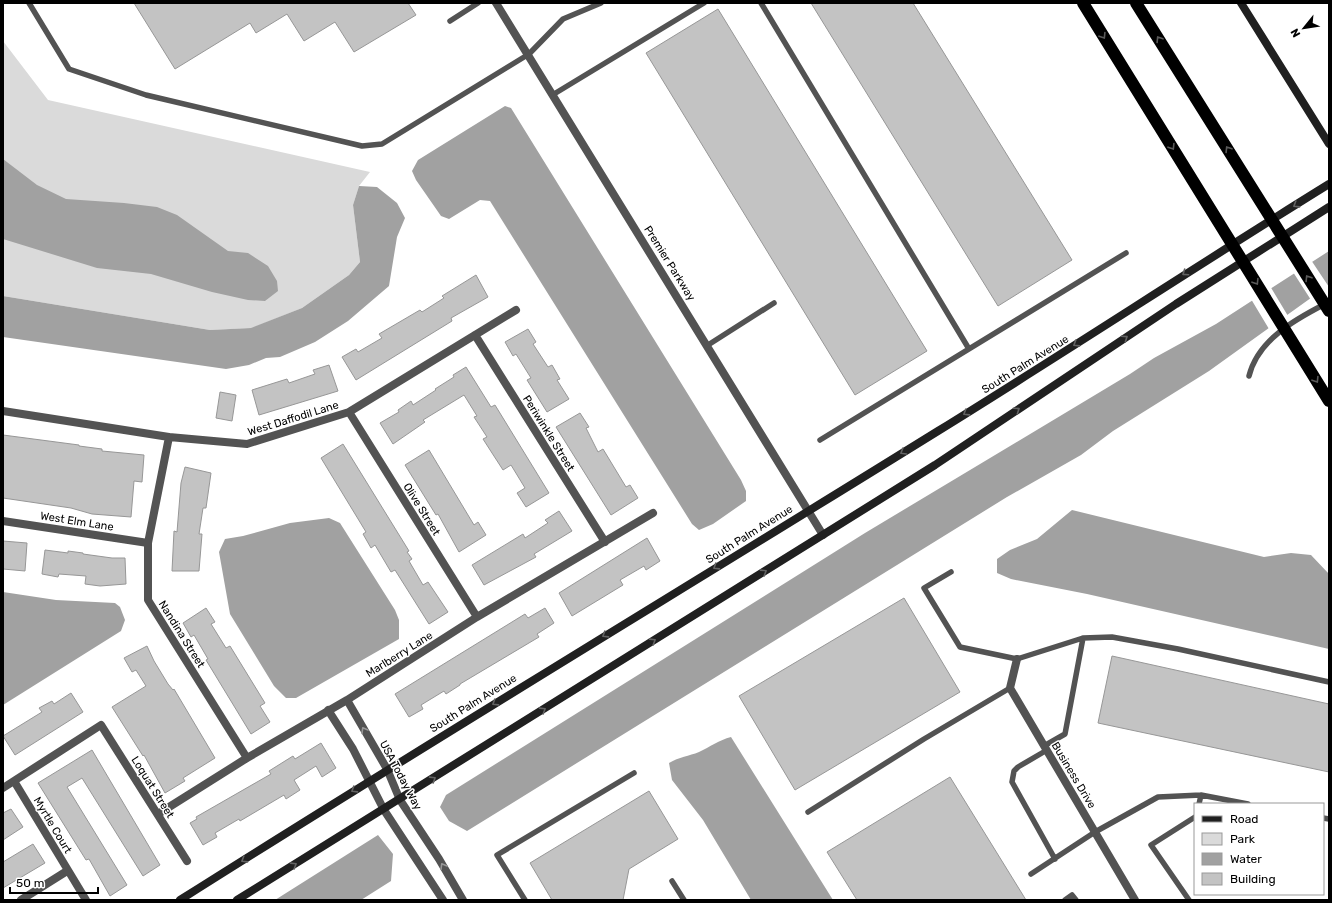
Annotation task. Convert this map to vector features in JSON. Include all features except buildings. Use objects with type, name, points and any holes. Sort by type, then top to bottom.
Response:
[{"type":"highway","points":[[1083,3],[1329,401]]},
{"type":"highway","points":[[1136,3],[1329,311]]},
{"type":"main road","points":[[1241,3],[1329,144]]},
{"type":"main road","name":"South Palm Avenue","points":[[180,900],[387,769],[1023,378],[1129,311],[1188,271],[1329,184]]},
{"type":"main road","points":[[237,900],[384,810],[935,465],[1176,304],[1329,207]]},
{"type":"street","name":"Premier Parkway","points":[[496,3],[554,94],[823,534]]},
{"type":"street","name":"West Daffodil Lane","points":[[3,412],[169,437],[247,444],[349,412],[516,310]]},
{"type":"street","name":"Periwinkle Street","points":[[475,335],[605,542]]},
{"type":"street","name":"Olive Street","points":[[349,412],[477,617]]},
{"type":"street","name":"Nandina Street","points":[[169,437],[148,543],[148,600],[247,758]]},
{"type":"street","name":"Marlberry Lane","points":[[158,814],[247,758],[347,700],[477,617],[653,513]]},
{"type":"street","name":"West Elm Lane","points":[[3,521],[148,543]]},
{"type":"street","points":[[1010,688],[1017,659]]},
{"type":"street","name":"Business Drive","points":[[1010,688],[1135,900]]},
{"type":"street","name":"USA Today Way","points":[[347,700],[387,769],[400,800],[439,859],[463,900]]},
{"type":"street","points":[[328,710],[353,749],[384,810],[443,900]]},
{"type":"street","name":"Loquat Street","points":[[14,781],[101,725],[158,814],[186,862]]},
{"type":"street","points":[[3,788],[14,781]]},
{"type":"street","name":"Myrtle Court","points":[[14,781],[86,900]]},
{"type":"street","points":[[21,900],[68,871]]},
{"type":"lane","points":[[29,3],[69,69],[146,95],[362,146],[382,144],[529,54],[563,18],[601,3]]},
{"type":"lane","points":[[450,21],[478,3]]},
{"type":"lane","points":[[554,94],[704,3]]},
{"type":"lane","points":[[761,3],[969,349]]},
{"type":"lane","points":[[820,440],[1126,253]]},
{"type":"lane","points":[[1249,376],[1252,365],[1270,339],[1329,302]]},
{"type":"lane","points":[[708,345],[774,303]]},
{"type":"lane","points":[[951,572],[924,588],[960,647],[1017,659],[1083,638],[1112,637],[1178,649],[1329,682]]},
{"type":"lane","points":[[1055,859],[1012,782],[1012,777],[1018,768],[1065,734],[1083,638]]},
{"type":"lane","points":[[808,812],[924,739],[1010,688]]},
{"type":"lane","points":[[525,900],[497,855],[634,773]]},
{"type":"lane","points":[[1199,803],[1201,795]]},
{"type":"lane","points":[[1031,874],[1095,832],[1158,797],[1201,795],[1243,803]]},
{"type":"lane","points":[[1189,900],[1152,845],[1194,818]]},
{"type":"lane","points":[[672,881],[684,900]]},
{"type":"lane","points":[[1065,900],[1072,895],[1076,900]]},
{"type":"green space","points":[[3,41],[48,100],[370,172],[359,186],[353,205],[360,262],[349,275],[302,308],[252,328],[210,330],[3,296]]},
{"type":"water","points":[[505,106],[511,108],[741,480],[746,491],[746,501],[713,524],[699,530],[692,524],[490,201],[480,200],[449,219],[441,216],[416,180],[412,171],[418,160]]},
{"type":"water","points":[[3,159],[37,185],[66,199],[157,207],[177,215],[228,251],[248,253],[268,266],[277,281],[278,291],[265,301],[248,300],[212,292],[151,274],[97,268],[3,239]]},
{"type":"water","points":[[359,186],[377,187],[397,203],[405,218],[397,237],[389,286],[348,321],[315,342],[280,357],[266,358],[249,365],[226,369],[3,337],[3,296],[210,330],[251,328],[302,308],[349,275],[360,262],[353,205]]},
{"type":"water","points":[[1329,251],[1329,285],[1209,371],[1113,431],[1081,455],[1007,497],[467,831],[449,821],[440,807],[446,795],[865,533],[1130,374],[1154,358],[1216,324]]},
{"type":"water","points":[[1072,510],[1264,557],[1291,553],[1311,555],[1329,574],[1329,649],[1087,594],[1011,579],[997,573],[997,559],[1010,550],[1037,539]]},
{"type":"water","points":[[329,518],[340,523],[395,610],[399,620],[399,639],[296,698],[286,698],[274,686],[230,614],[219,552],[225,539],[243,536],[290,523]]},
{"type":"water","points":[[3,592],[56,600],[115,603],[120,607],[125,620],[121,631],[3,705]]},
{"type":"water","points":[[731,737],[833,900],[751,900],[703,820],[672,780],[669,763],[699,752]]},
{"type":"water","points":[[378,835],[393,854],[391,881],[361,900],[275,900]]},
{"type":"pier","points":[[1311,260],[1329,287],[1311,300],[1293,272]]},
{"type":"pier","points":[[1270,286],[1288,316],[1269,329],[1251,299]]}]
